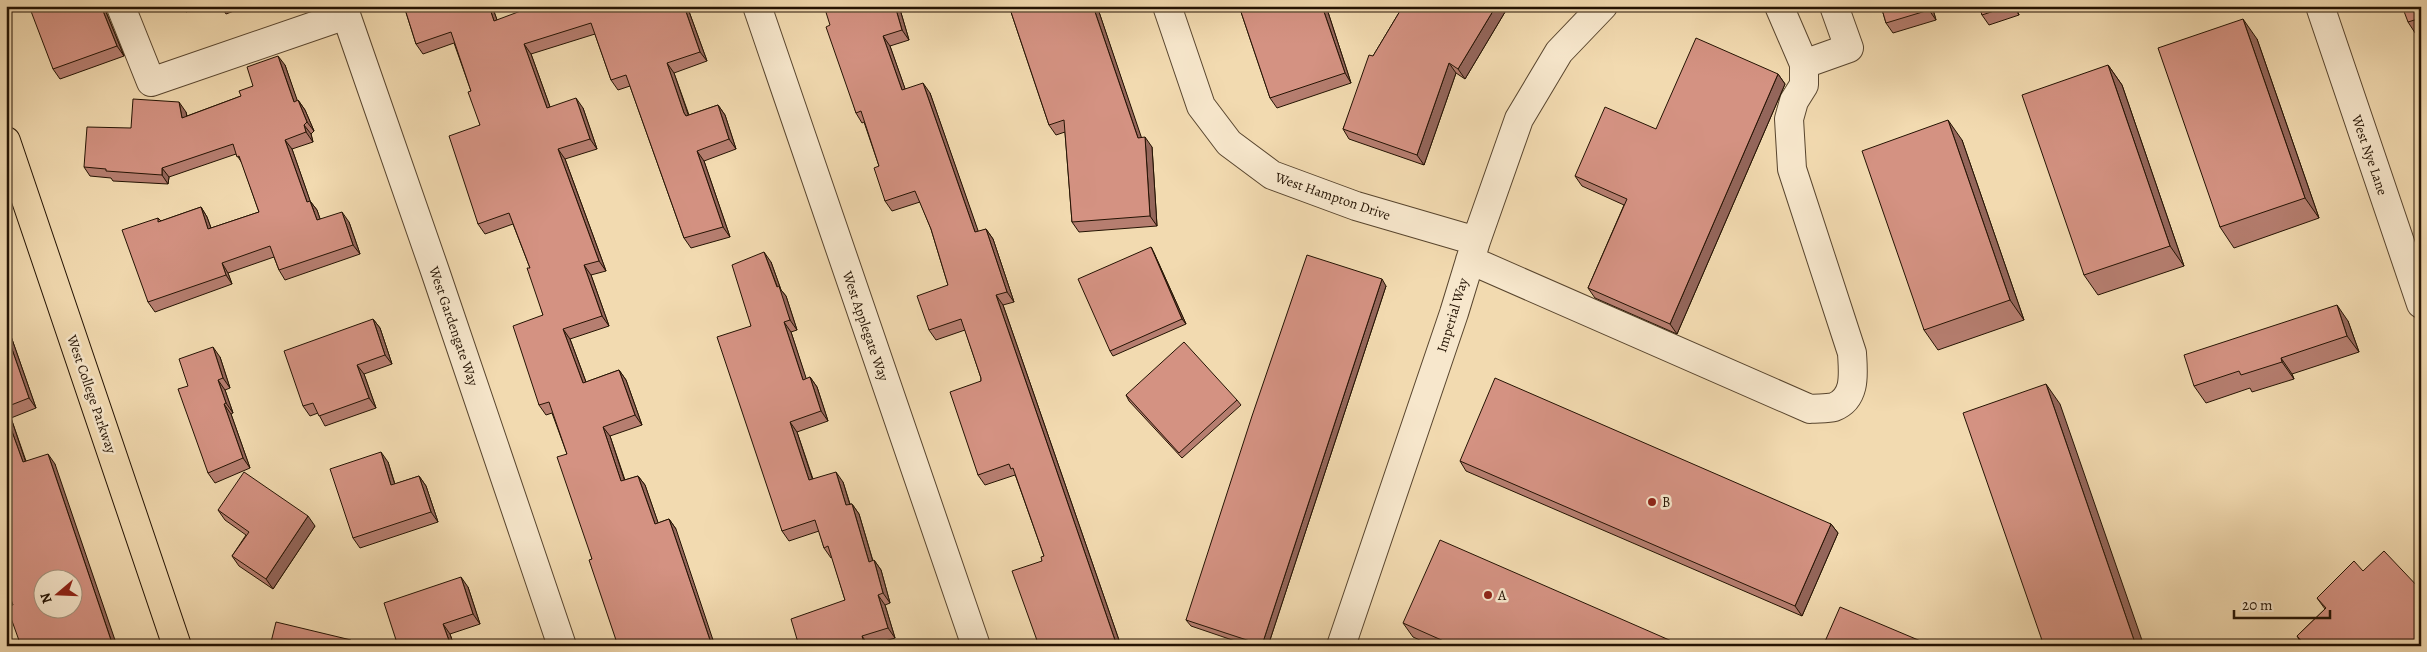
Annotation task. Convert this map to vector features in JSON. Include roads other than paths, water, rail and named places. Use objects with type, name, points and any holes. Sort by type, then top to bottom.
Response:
[{"type":"main road","name":"West College Parkway","points":[[6,141],[178,646]]},
{"type":"street","name":"West Applegate Way","points":[[757,6],[976,646]]},
{"type":"street","name":"West Hampton Drive","points":[[1167,6],[1201,106],[1229,143],[1272,175],[1473,250],[1810,409],[1834,407],[1847,397],[1854,382],[1852,353],[1792,169],[1789,120],[1794,101],[1804,86],[1804,64]]},
{"type":"street","name":"Imperial Way","points":[[1342,646],[1454,313],[1473,250],[1519,119],[1559,52],[1603,6]]},
{"type":"street","points":[[1779,6],[1804,64],[1849,48],[1834,6]]},
{"type":"street","name":"West Nye Lane","points":[[2320,6],[2421,304]]},
{"type":"street","points":[[121,7],[151,82],[344,11]]},
{"type":"street","name":"West Gardengate Way","points":[[344,11],[439,280],[562,646]]},
{"type":"place","name":"B","points":[[1652,502]]},
{"type":"place","name":"A","points":[[1488,595]]}]
